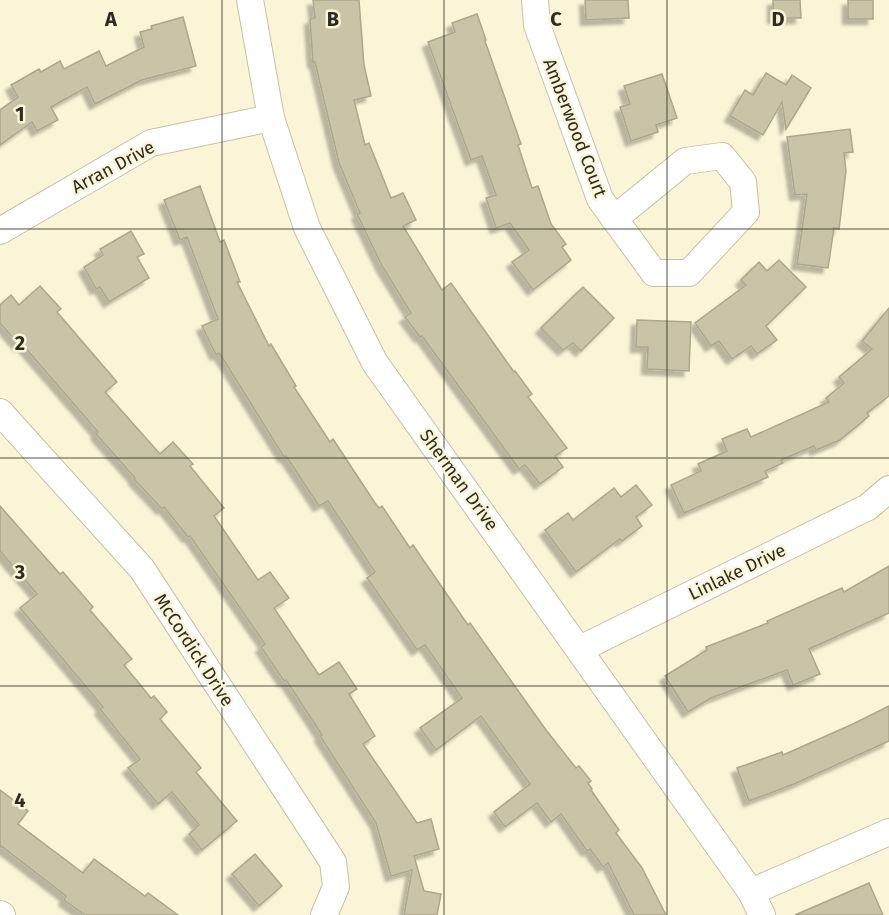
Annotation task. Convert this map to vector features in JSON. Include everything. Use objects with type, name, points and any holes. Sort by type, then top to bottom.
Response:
[{"type":"street","name":"Sherman Drive","points":[[250,0],[271,118],[307,228],[375,363],[751,892],[762,915]]},
{"type":"street","name":"Amberwood Court","points":[[535,0],[537,25],[600,199],[614,219],[654,273],[689,273],[746,212],[743,182],[722,156],[685,161],[614,219]]},
{"type":"street","name":"Arran Drive","points":[[0,231],[150,143],[271,118]]},
{"type":"street","name":"McCordick Drive","points":[[0,412],[142,569],[333,862],[336,887],[324,915]]},
{"type":"street","name":"Linlake Drive","points":[[580,649],[868,507],[889,489]]},
{"type":"street","points":[[751,892],[889,832]]},
{"type":"building","points":[[313,0],[359,0],[364,65],[371,96],[354,100],[365,145],[369,143],[391,198],[403,193],[416,220],[403,226],[442,290],[451,283],[532,394],[528,397],[567,448],[555,456],[563,467],[540,484],[525,465],[519,469],[422,336],[420,337],[405,317],[411,313],[382,266],[357,214],[360,213],[339,163],[315,62],[313,62],[310,19],[315,18]]},
{"type":"building","points":[[585,0],[628,0],[629,18],[586,20]]},
{"type":"building","points":[[773,0],[800,0],[801,18],[773,18]]},
{"type":"building","points":[[848,0],[873,0],[873,19],[848,19]]},
{"type":"building","points":[[477,14],[521,144],[518,145],[532,188],[538,186],[551,224],[566,244],[562,247],[571,260],[533,290],[512,262],[529,250],[510,223],[496,228],[486,198],[496,195],[482,156],[471,160],[428,42],[455,32],[452,23]]},
{"type":"building","points":[[183,17],[196,66],[142,80],[95,104],[87,87],[51,107],[58,120],[37,131],[32,122],[0,145],[0,110],[18,97],[11,85],[39,69],[41,72],[60,61],[64,69],[99,51],[106,66],[144,47],[140,32],[152,29],[151,26]]},
{"type":"building","points":[[766,73],[786,85],[792,75],[811,88],[786,129],[782,102],[763,135],[730,116],[745,90],[753,95]]},
{"type":"building","points":[[662,74],[677,118],[656,125],[658,132],[631,141],[620,107],[630,104],[624,86]]},
{"type":"building","points":[[850,129],[853,152],[844,153],[846,171],[839,229],[834,228],[828,268],[797,264],[807,194],[795,195],[787,137]]},
{"type":"building","points":[[200,186],[220,242],[224,240],[240,282],[237,282],[269,346],[271,344],[296,386],[294,387],[330,442],[333,439],[375,503],[379,508],[382,506],[410,548],[413,545],[468,625],[470,623],[546,730],[576,768],[579,766],[591,781],[588,783],[591,790],[619,830],[616,833],[642,868],[666,915],[634,915],[608,863],[603,867],[590,849],[587,851],[561,814],[551,822],[537,803],[505,827],[494,812],[530,784],[481,716],[436,750],[420,728],[462,698],[425,645],[417,650],[367,578],[375,572],[328,501],[319,506],[286,456],[284,457],[219,353],[216,355],[202,326],[218,319],[187,237],[180,240],[164,200]]},
{"type":"building","points":[[131,231],[144,254],[137,257],[149,278],[109,302],[100,287],[96,289],[84,267],[103,255],[100,249]]},
{"type":"building","points":[[779,260],[806,287],[766,326],[777,340],[757,354],[751,346],[732,359],[719,341],[711,346],[695,323],[746,285],[741,280],[759,262],[767,271]]},
{"type":"building","points":[[40,286],[61,309],[57,312],[117,382],[105,392],[160,454],[173,442],[193,464],[190,466],[224,508],[214,516],[258,580],[270,572],[289,598],[274,608],[319,675],[339,662],[357,689],[349,694],[375,736],[363,744],[417,823],[431,819],[439,849],[414,856],[424,891],[441,894],[437,915],[404,915],[412,870],[391,876],[376,823],[320,736],[322,735],[261,647],[265,644],[190,536],[188,537],[164,507],[162,509],[134,479],[96,434],[98,432],[22,344],[20,346],[0,323],[0,305],[11,295],[19,305]]},
{"type":"building","points":[[583,287],[614,318],[581,351],[573,343],[563,350],[541,328]]},
{"type":"building","points":[[889,308],[889,396],[867,413],[869,416],[840,440],[816,450],[814,446],[781,460],[783,463],[765,471],[768,477],[684,513],[671,485],[701,471],[698,464],[727,451],[722,439],[747,429],[751,437],[829,402],[826,398],[844,383],[839,377],[872,349],[862,341]]},
{"type":"building","points":[[637,320],[691,322],[689,371],[647,369],[648,347],[636,347]]},
{"type":"building","points":[[636,485],[652,505],[636,517],[642,526],[622,541],[620,539],[576,572],[545,530],[568,513],[573,520],[614,488],[621,497]]},
{"type":"building","points":[[0,506],[60,574],[63,572],[93,607],[90,610],[132,659],[124,665],[151,698],[154,696],[167,712],[160,719],[201,768],[196,772],[237,821],[202,850],[189,834],[199,825],[172,792],[158,804],[128,768],[140,759],[100,709],[103,707],[20,608],[37,594],[0,551]]},
{"type":"building","points":[[889,566],[889,613],[809,649],[820,674],[793,685],[787,670],[711,698],[688,712],[665,676],[707,650],[706,647],[768,623],[767,621],[842,588],[844,592]]},
{"type":"building","points":[[889,706],[889,741],[794,784],[749,801],[737,768],[782,752],[783,755]]},
{"type":"building","points":[[0,790],[28,811],[18,824],[83,873],[94,859],[145,896],[148,893],[178,915],[85,915],[64,900],[66,896],[1,846],[0,848]]},
{"type":"building","points":[[255,854],[282,886],[259,906],[232,874]]},
{"type":"building","points":[[869,883],[883,915],[795,915]]}]
